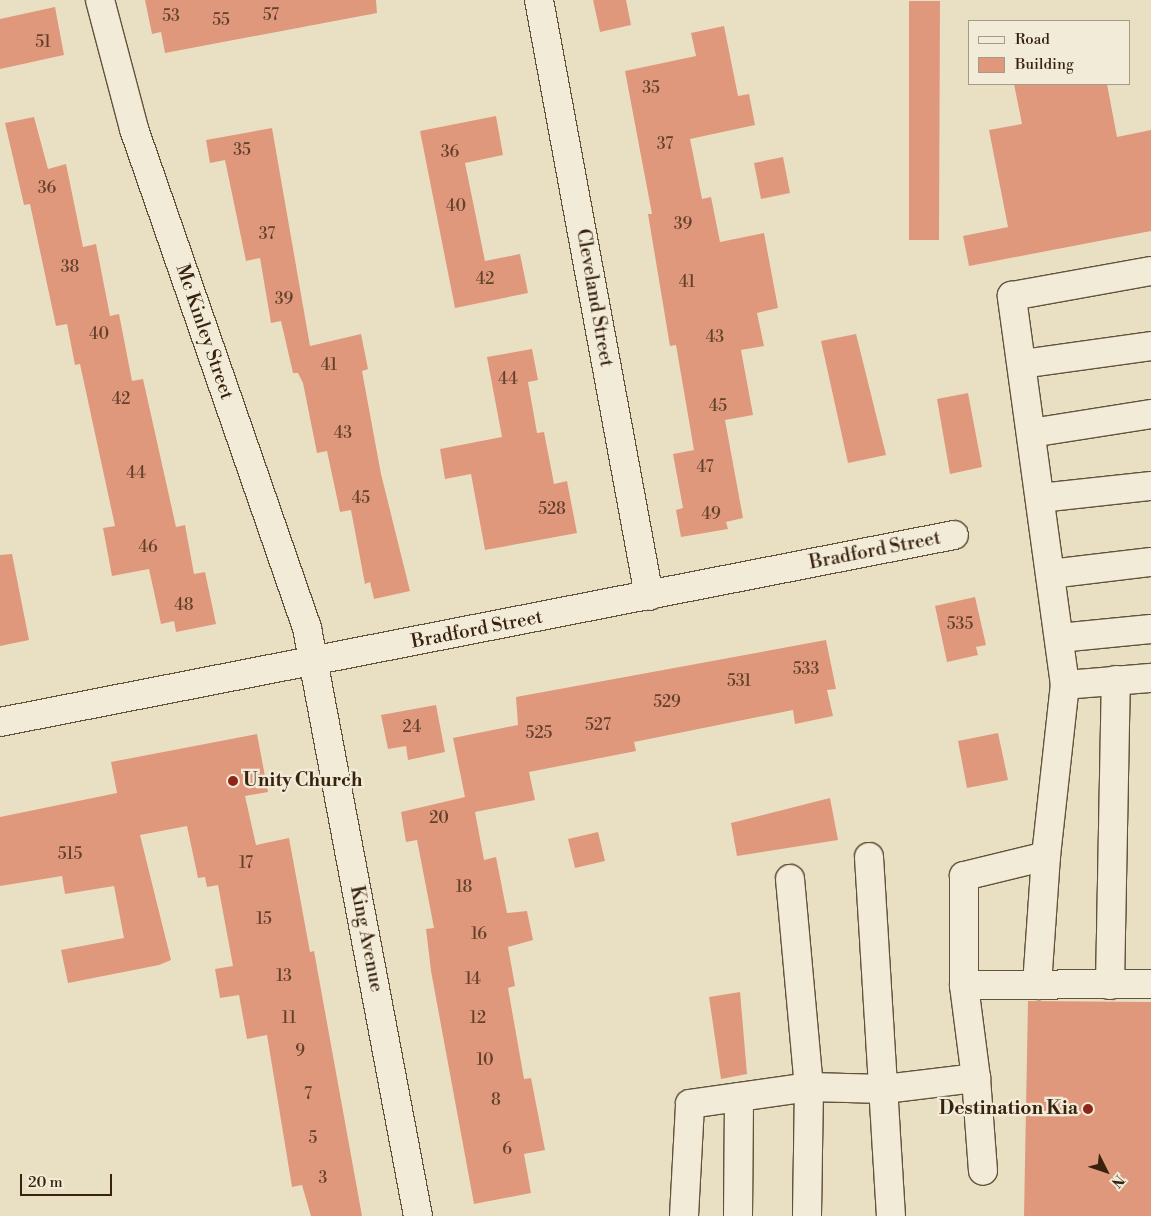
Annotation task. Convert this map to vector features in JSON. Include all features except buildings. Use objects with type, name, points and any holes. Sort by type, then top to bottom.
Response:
[{"type":"street","name":"Mc Kinley Street","points":[[100,0],[134,129],[304,619],[313,662]]},
{"type":"street","name":"Cleveland Street","points":[[539,0],[650,596]]},
{"type":"street","points":[[1037,985],[1046,856],[1065,686],[1012,296],[1151,271]]},
{"type":"street","points":[[1022,364],[1151,346]]},
{"type":"street","points":[[1031,434],[1151,414]]},
{"type":"street","points":[[1040,498],[1151,486]]},
{"type":"street","name":"Bradford Street","points":[[0,722],[954,535]]},
{"type":"street","points":[[1050,574],[1151,562]]},
{"type":"street","points":[[1059,638],[1151,629]]},
{"type":"street","name":"King Avenue","points":[[313,662],[418,1216]]},
{"type":"street","points":[[1065,686],[1151,678]]},
{"type":"street","points":[[1110,984],[1116,680]]},
{"type":"street","points":[[983,1171],[976,1078],[964,985],[964,876],[1046,856]]},
{"type":"street","points":[[869,857],[885,1088],[891,1216]]},
{"type":"street","points":[[790,879],[809,1087],[807,1216]]},
{"type":"street","points":[[964,985],[1151,984]]},
{"type":"street","points":[[684,1216],[690,1104],[809,1087],[885,1088],[976,1078]]},
{"type":"street","points":[[738,1216],[739,1097]]},
{"type":"place","name":"Unity Church","points":[[233,781]]},
{"type":"place","name":"Destination Kia","points":[[1088,1109]]}]
